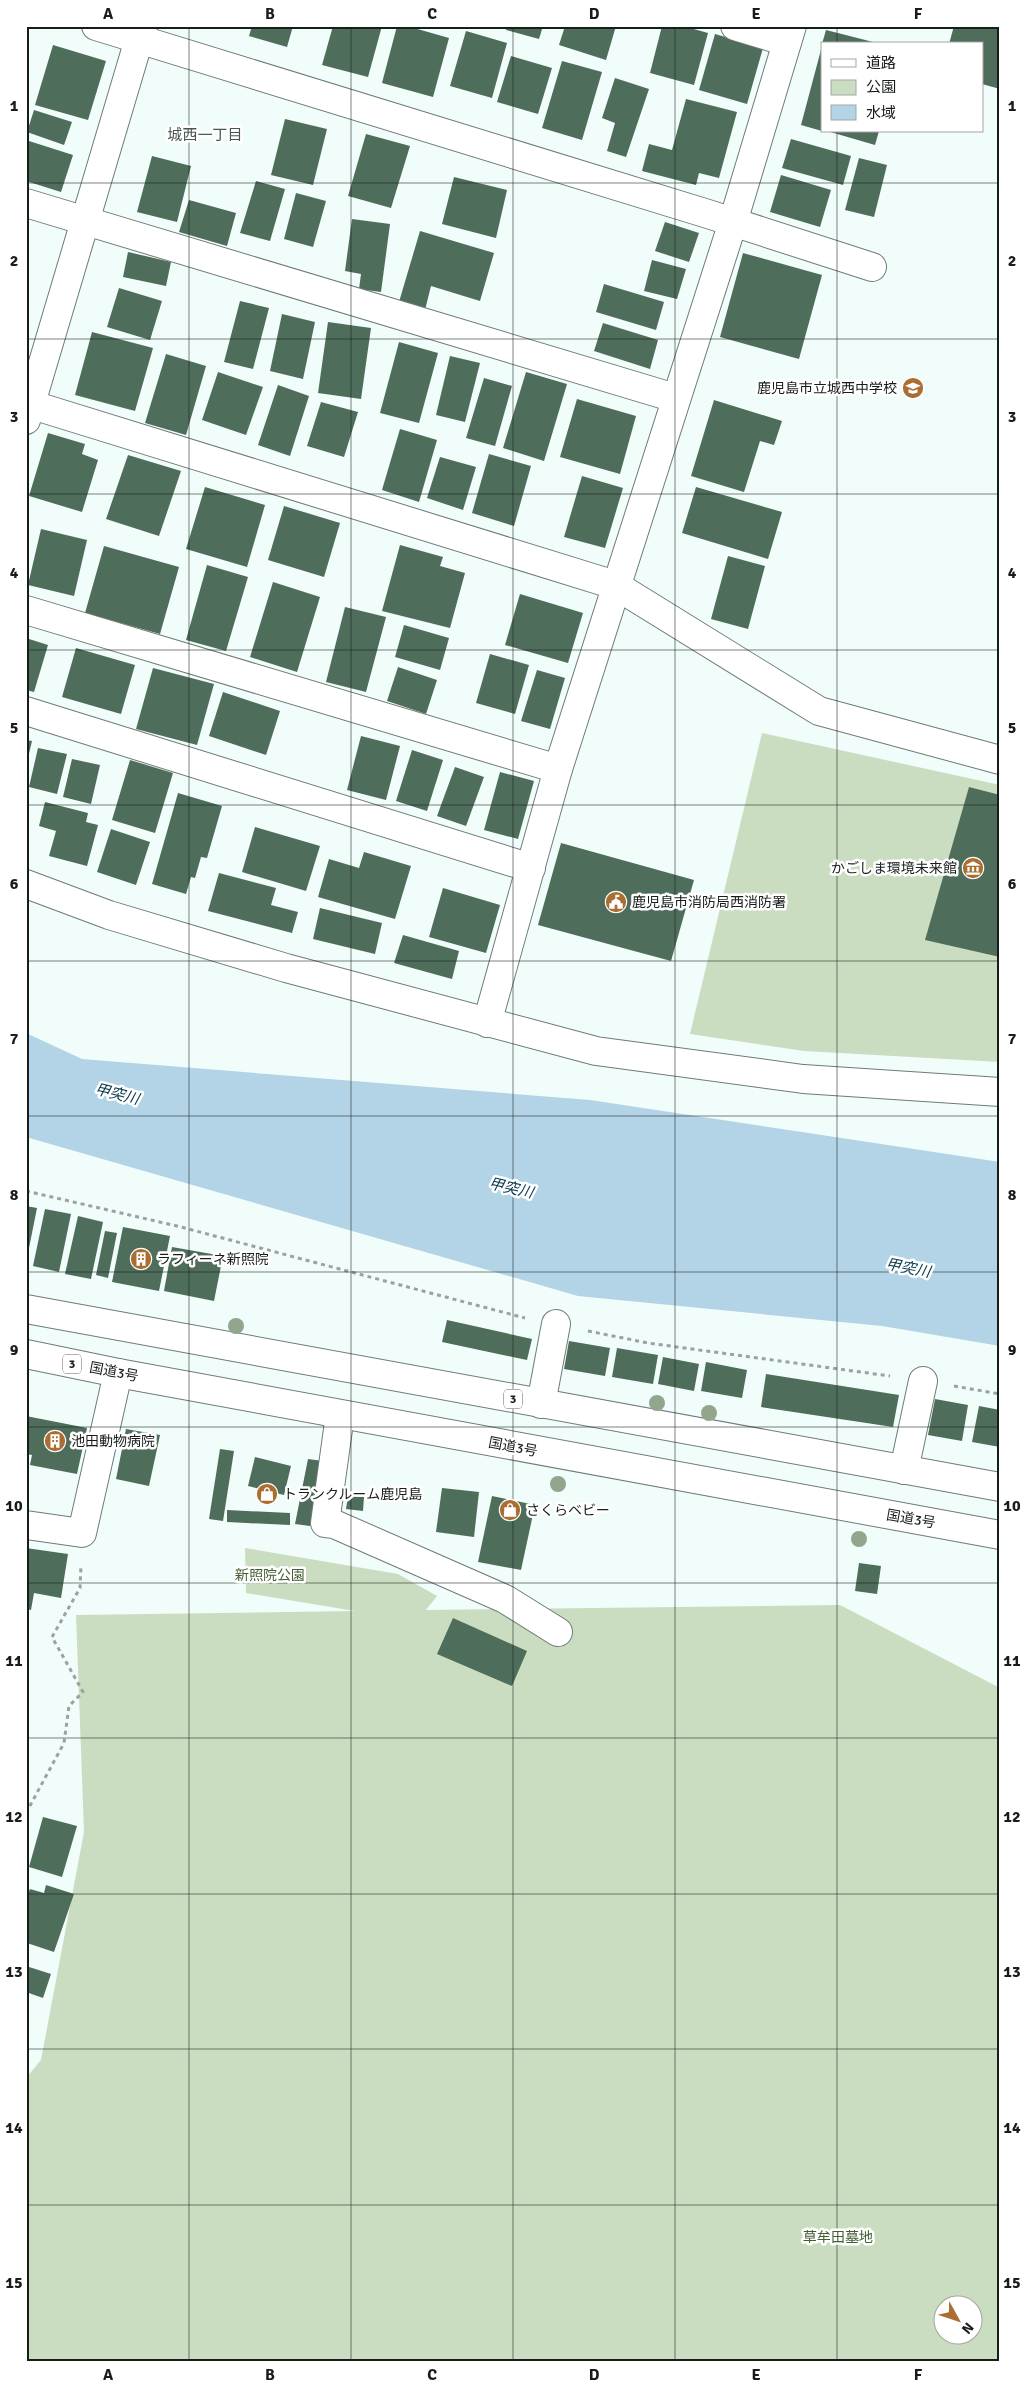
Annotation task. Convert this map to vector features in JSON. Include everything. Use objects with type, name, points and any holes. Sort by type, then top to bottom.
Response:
[{"type":"main road","points":[[96,26],[141,33],[872,267]]},
{"type":"main road","points":[[486,1023],[558,769],[615,585],[733,222],[790,34],[735,26]]},
{"type":"main road","points":[[141,33],[28,409],[615,585],[818,711],[1000,760]]},
{"type":"main road","points":[[26,203],[675,398]]},
{"type":"main road","points":[[26,610],[558,769]]},
{"type":"main road","points":[[26,711],[530,868]]},
{"type":"main road","points":[[26,884],[128,921],[286,968],[596,1051],[803,1079],[1000,1092]]},
{"type":"main road","name":"3","points":[[26,1309],[1000,1487]]},
{"type":"main road","points":[[541,1404],[556,1324]]},
{"type":"main road","name":"国道3号","points":[[26,1354],[118,1374],[1000,1535]]},
{"type":"main road","points":[[26,1525],[82,1532],[118,1374]]},
{"type":"main road","points":[[904,1470],[923,1381]]},
{"type":"main road","points":[[340,1414],[325,1523],[334,1524],[505,1599],[558,1632]]},
{"type":"path","points":[[26,1191],[177,1226],[452,1300],[556,1324],[648,1343],[923,1381],[1000,1394]]},
{"type":"path","points":[[26,1813],[64,1744],[69,1706],[83,1692],[52,1637],[80,1588],[82,1532]]},
{"type":"green space","points":[[762,733],[1000,785],[1000,1062],[804,1051],[690,1034]]},
{"type":"green space","points":[[245,1548],[398,1574],[437,1596],[426,1610],[840,1605],[1000,1688],[1000,2362],[26,2362],[26,2078],[41,2060],[84,1832],[76,1615],[355,1611],[246,1593]]},
{"type":"water","name":"甲突川","points":[[26,1033],[82,1059],[590,1100],[1000,1162],[1000,1346],[882,1326],[578,1296],[26,1137]]},
{"type":"building","points":[[252,26],[293,26],[287,47],[249,36]]},
{"type":"building","points":[[333,26],[382,26],[368,77],[322,65]]},
{"type":"building","points":[[397,26],[407,26],[449,38],[433,97],[382,83]]},
{"type":"building","points":[[507,26],[543,26],[539,39],[506,30]]},
{"type":"building","points":[[565,26],[616,26],[606,60],[559,45]]},
{"type":"building","points":[[662,26],[683,26],[708,33],[694,85],[650,73]]},
{"type":"building","points":[[954,26],[1000,26],[1000,89],[984,85],[984,42],[950,42]]},
{"type":"building","points":[[826,30],[873,42],[823,42]]},
{"type":"building","points":[[466,31],[507,43],[492,98],[450,86]]},
{"type":"building","points":[[715,34],[763,48],[747,104],[699,90]]},
{"type":"building","points":[[53,45],[106,61],[88,120],[35,105]]},
{"type":"building","points":[[821,50],[821,131],[801,125]]},
{"type":"building","points":[[511,56],[552,68],[538,114],[497,102]]},
{"type":"building","points":[[562,61],[602,72],[582,140],[542,128]]},
{"type":"building","points":[[615,78],[649,89],[626,157],[607,151],[615,123],[602,118]]},
{"type":"building","points":[[686,99],[737,112],[719,178],[699,173],[696,185],[642,171],[649,144],[672,150]]},
{"type":"building","points":[[34,110],[72,122],[64,145],[27,132]]},
{"type":"building","points":[[285,119],[327,129],[313,185],[271,175]]},
{"type":"building","points":[[830,132],[879,132],[875,145]]},
{"type":"building","points":[[366,134],[410,146],[391,208],[348,196]]},
{"type":"building","points":[[791,139],[851,156],[843,185],[782,168]]},
{"type":"building","points":[[29,141],[73,155],[61,192],[26,181],[26,151]]},
{"type":"building","points":[[152,156],[191,166],[177,222],[137,212]]},
{"type":"building","points":[[859,158],[887,165],[874,217],[845,210]]},
{"type":"building","points":[[781,175],[831,190],[820,227],[770,212]]},
{"type":"building","points":[[454,177],[507,190],[496,238],[442,224]]},
{"type":"building","points":[[256,181],[285,189],[270,241],[240,233]]},
{"type":"building","points":[[296,193],[326,201],[313,247],[284,239]]},
{"type":"building","points":[[189,200],[236,213],[227,246],[179,232]]},
{"type":"building","points":[[352,219],[390,224],[381,292],[359,289],[361,274],[345,271]]},
{"type":"building","points":[[665,222],[699,233],[689,262],[655,251]]},
{"type":"building","points":[[420,231],[494,253],[480,301],[431,286],[425,310],[399,302]]},
{"type":"building","points":[[128,252],[171,262],[166,286],[123,277]]},
{"type":"building","points":[[743,253],[822,275],[799,359],[720,337]]},
{"type":"building","points":[[652,260],[686,269],[677,299],[644,291]]},
{"type":"building","points":[[604,284],[664,302],[656,330],[596,312]]},
{"type":"building","points":[[119,288],[162,301],[150,340],[107,327]]},
{"type":"building","points":[[240,301],[269,308],[253,369],[224,362]]},
{"type":"building","points":[[282,314],[315,322],[303,379],[270,371]]},
{"type":"building","points":[[328,322],[371,328],[361,399],[318,393]]},
{"type":"building","points":[[603,323],[658,340],[650,369],[594,351]]},
{"type":"building","points":[[92,332],[153,348],[135,411],[75,395]]},
{"type":"building","points":[[399,342],[438,353],[419,423],[380,413]]},
{"type":"building","points":[[166,354],[206,366],[186,435],[145,423]]},
{"type":"building","points":[[450,356],[480,363],[465,422],[436,415]]},
{"type":"building","points":[[218,372],[263,387],[246,435],[202,420]]},
{"type":"building","points":[[526,372],[567,384],[544,461],[503,448]]},
{"type":"building","points":[[484,378],[512,386],[495,446],[466,438]]},
{"type":"building","points":[[278,385],[309,396],[290,456],[258,445]]},
{"type":"building","points":[[577,399],[636,416],[620,474],[560,457]]},
{"type":"building","points":[[714,400],[782,421],[774,445],[760,441],[744,492],[691,476]]},
{"type":"building","points":[[321,402],[358,412],[344,457],[307,446]]},
{"type":"building","points":[[400,429],[437,440],[419,502],[382,490]]},
{"type":"building","points":[[48,433],[85,444],[82,454],[98,460],[82,512],[29,496]]},
{"type":"building","points":[[489,454],[531,466],[514,526],[472,513]]},
{"type":"building","points":[[128,455],[181,471],[159,536],[106,519]]},
{"type":"building","points":[[440,457],[476,467],[463,510],[427,498]]},
{"type":"building","points":[[582,476],[623,488],[605,548],[564,537]]},
{"type":"building","points":[[205,487],[265,505],[247,567],[186,549]]},
{"type":"building","points":[[696,487],[782,512],[768,559],[682,533]]},
{"type":"building","points":[[284,506],[340,523],[324,577],[268,560]]},
{"type":"building","points":[[41,529],[87,540],[74,596],[28,585]]},
{"type":"building","points":[[400,545],[443,557],[440,566],[465,573],[450,628],[382,611]]},
{"type":"building","points":[[104,546],[179,567],[160,634],[85,613]]},
{"type":"building","points":[[728,556],[765,566],[748,629],[711,619]]},
{"type":"building","points":[[207,565],[248,577],[226,651],[186,640]]},
{"type":"building","points":[[273,582],[320,597],[297,672],[250,657]]},
{"type":"building","points":[[520,594],[583,613],[568,663],[505,645]]},
{"type":"building","points":[[345,607],[386,617],[366,692],[326,682]]},
{"type":"building","points":[[404,625],[449,638],[440,670],[395,657]]},
{"type":"building","points":[[26,638],[48,645],[34,692],[26,690]]},
{"type":"building","points":[[76,648],[135,665],[121,714],[62,697]]},
{"type":"building","points":[[490,654],[529,665],[515,714],[476,703]]},
{"type":"building","points":[[398,667],[437,680],[426,714],[387,701]]},
{"type":"building","points":[[153,668],[214,684],[197,745],[136,729]]},
{"type":"building","points":[[537,670],[565,678],[550,729],[521,721]]},
{"type":"building","points":[[223,692],[280,711],[266,755],[209,736]]},
{"type":"building","points":[[361,736],[400,746],[386,800],[347,790]]},
{"type":"building","points":[[26,740],[32,741],[27,762],[26,762]]},
{"type":"building","points":[[38,748],[67,754],[57,794],[29,787]]},
{"type":"building","points":[[412,750],[443,760],[427,811],[396,801]]},
{"type":"building","points":[[72,759],[100,765],[91,804],[63,797]]},
{"type":"building","points":[[130,760],[173,773],[155,833],[112,820]]},
{"type":"building","points":[[455,767],[484,777],[466,826],[437,816]]},
{"type":"building","points":[[500,772],[534,781],[518,839],[484,830]]},
{"type":"building","name":"かごしま環境未来館","points":[[969,787],[1000,795],[1000,957],[925,940]]},
{"type":"building","points":[[178,793],[222,806],[207,858],[201,857],[195,878],[191,877],[186,894],[152,884]]},
{"type":"building","points":[[45,802],[88,813],[86,822],[98,825],[87,866],[49,856],[56,831],[39,826]]},
{"type":"building","points":[[255,827],[320,846],[306,891],[242,872]]},
{"type":"building","points":[[111,829],[150,842],[136,885],[97,872]]},
{"type":"building","name":"鹿児島市消防局西消防署","points":[[561,843],[694,880],[671,961],[538,925]]},
{"type":"building","points":[[364,852],[411,866],[395,919],[318,897],[329,859],[359,868]]},
{"type":"building","points":[[219,873],[276,888],[271,905],[298,912],[292,933],[208,911]]},
{"type":"building","points":[[443,888],[500,905],[486,953],[429,937]]},
{"type":"building","points":[[320,908],[382,923],[375,954],[313,939]]},
{"type":"building","points":[[403,935],[459,951],[452,979],[394,963]]},
{"type":"building","points":[[26,1206],[37,1208],[27,1258],[26,1258]]},
{"type":"building","points":[[45,1209],[71,1214],[59,1272],[33,1266]]},
{"type":"building","points":[[78,1216],[103,1222],[91,1279],[65,1274]]},
{"type":"building","name":"ラフィーネ新照院","points":[[123,1227],[170,1236],[159,1291],[112,1282]]},
{"type":"building","points":[[105,1231],[117,1233],[108,1278],[96,1275]]},
{"type":"building","points":[[172,1247],[223,1256],[214,1301],[164,1291]]},
{"type":"building","points":[[447,1320],[532,1339],[527,1360],[442,1342]]},
{"type":"building","points":[[569,1341],[610,1348],[605,1376],[564,1369]]},
{"type":"building","points":[[617,1348],[658,1355],[653,1384],[612,1377]]},
{"type":"building","points":[[663,1357],[699,1364],[694,1391],[658,1384]]},
{"type":"building","points":[[706,1362],[747,1370],[742,1398],[701,1391]]},
{"type":"building","points":[[766,1374],[899,1395],[893,1427],[761,1407]]},
{"type":"building","points":[[935,1399],[968,1405],[962,1441],[928,1435]]},
{"type":"building","points":[[979,1406],[1000,1410],[1000,1447],[972,1442]]},
{"type":"building","name":"池田動物病院","points":[[26,1416],[87,1428],[77,1474],[30,1465],[32,1455],[26,1454]]},
{"type":"building","points":[[126,1429],[160,1435],[149,1486],[116,1479]]},
{"type":"building","points":[[220,1449],[234,1451],[223,1521],[209,1519]]},
{"type":"building","points":[[255,1457],[291,1466],[284,1495],[248,1486]]},
{"type":"building","points":[[308,1459],[323,1461],[310,1526],[295,1524]]},
{"type":"building","points":[[442,1488],[479,1492],[474,1537],[436,1532]]},
{"type":"building","points":[[348,1496],[364,1497],[363,1511],[346,1509]]},
{"type":"building","points":[[492,1496],[535,1505],[521,1570],[478,1562]]},
{"type":"building","points":[[227,1510],[290,1513],[290,1525],[227,1522]]},
{"type":"building","points":[[26,1548],[68,1554],[61,1598],[34,1593],[31,1610],[26,1609]]},
{"type":"building","points":[[859,1563],[881,1566],[877,1594],[855,1591]]},
{"type":"building","points":[[453,1618],[527,1651],[512,1686],[437,1654]]},
{"type":"building","points":[[43,1817],[77,1826],[62,1877],[29,1867]]},
{"type":"building","points":[[46,1885],[74,1894],[54,1952],[27,1943],[28,1940],[26,1939],[26,1899],[30,1889],[44,1893]]},
{"type":"building","points":[[26,1966],[51,1974],[43,1998],[26,1992]]},
{"type":"place","name":"鹿児島市立城西中学校","points":[[913,388]]},
{"type":"place","name":"かごしま環境未来館","points":[[973,868]]},
{"type":"place","name":"鹿児島市消防局西消防署","points":[[616,902]]},
{"type":"place","name":"ラフィーネ新照院","points":[[141,1259]]},
{"type":"place","name":"池田動物病院","points":[[55,1441]]},
{"type":"place","name":"トランクルーム鹿児島","points":[[267,1494]]},
{"type":"place","name":"さくらベビー","points":[[510,1510]]},
{"type":"district","name":"城西一丁目","points":[[205,135]]},
{"type":"park label","name":"新照院公園","points":[[270,1575]]},
{"type":"park label","name":"草牟田墓地","points":[[838,2237]]}]
